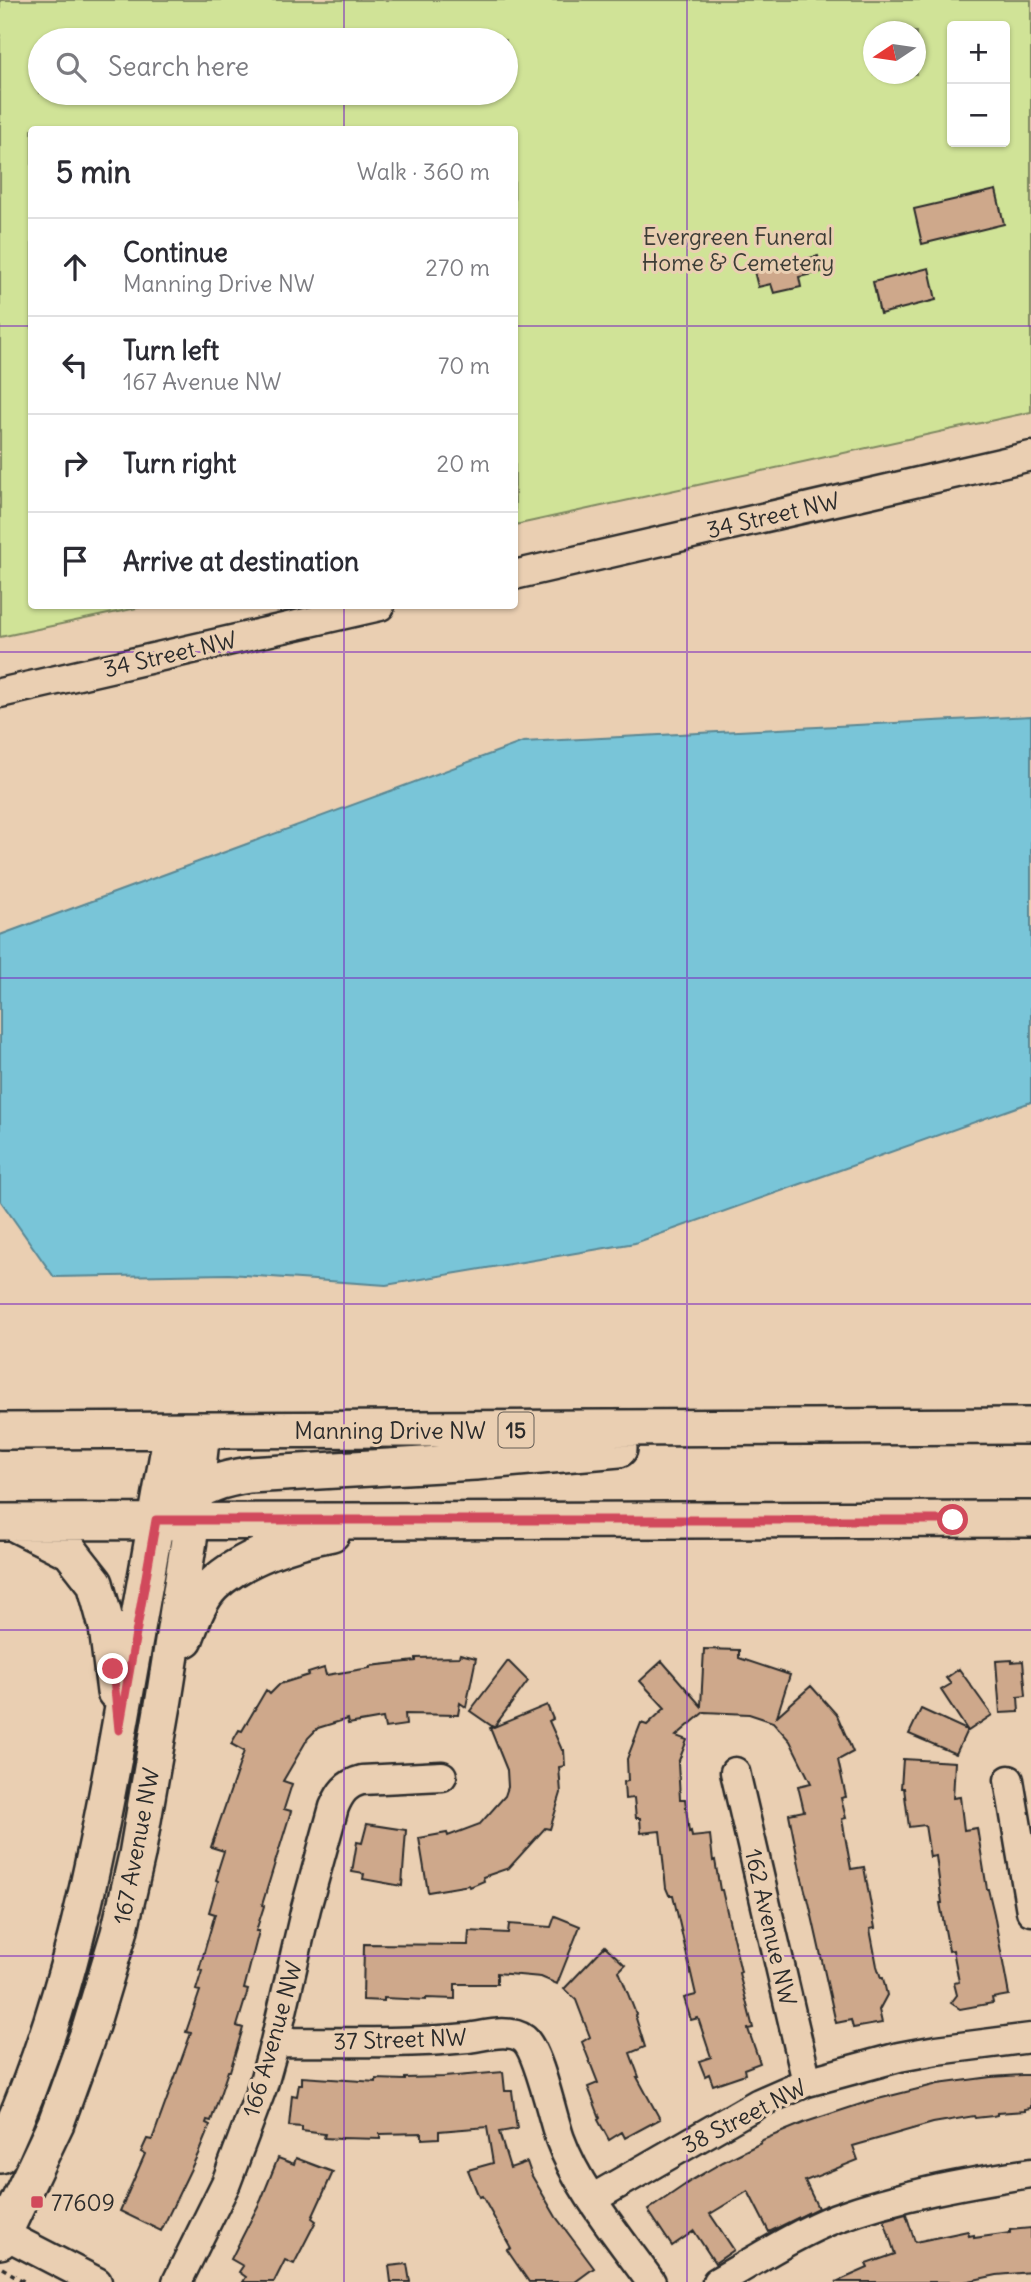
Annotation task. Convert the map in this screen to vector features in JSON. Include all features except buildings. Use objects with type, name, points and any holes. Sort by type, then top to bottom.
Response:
[{"type":"main road","name":"Manning Drive NW","points":[[0,1431],[1031,1426]]},
{"type":"main road","points":[[5,1522],[156,1520],[194,1506],[226,1478],[603,1451],[741,1429]]},
{"type":"main road","name":"167 Avenue NW","points":[[1,2244],[56,2123],[75,2074],[119,1933],[137,1855],[194,1506],[187,1431]]},
{"type":"main road","name":"167 Avenue NW","points":[[0,2155],[32,2082],[82,1922],[156,1520],[187,1431]]},
{"type":"main road","points":[[194,1506],[405,1521],[1031,1519]]},
{"type":"main road","points":[[164,1699],[188,1630],[200,1602],[212,1586],[254,1559],[309,1537],[405,1521]]},
{"type":"main road","points":[[5,1522],[70,1550],[95,1583],[107,1627],[119,1730]]},
{"type":"street","name":"34 Street NW","points":[[518,574],[1031,457]]},
{"type":"street","name":"34 Street NW","points":[[0,693],[367,609]]},
{"type":"street","name":"162 Avenue NW","points":[[735,1772],[807,2082]]},
{"type":"street","name":"166 Avenue NW","points":[[177,2282],[226,2183],[263,2085],[311,1888],[334,1807],[345,1787],[353,1782],[376,1778],[442,1776]]},
{"type":"street","points":[[1009,1780],[1031,1911]]},
{"type":"street","name":"37 Street NW","points":[[275,2042],[429,2042],[498,2034],[512,2034],[523,2039],[536,2059],[561,2142],[592,2199]]},
{"type":"street","name":"38 Street NW","points":[[592,2199],[760,2103],[807,2082],[924,2052],[984,2042],[1031,2038]]},
{"type":"street","points":[[717,2282],[834,2219],[959,2183],[1031,2173]]},
{"type":"street","points":[[592,2199],[651,2282]]},
{"type":"street","points":[[1,2244],[97,2282]]},
{"type":"path","points":[[1,2244],[25,2282]]},
{"type":"green space","name":"Evergreen Funeral Home & Cemetery","points":[[0,0],[1031,0],[1031,412],[518,524],[518,126],[28,126],[28,609],[132,609],[0,637]]},
{"type":"water","points":[[1031,716],[1031,1102],[635,1243],[386,1285],[229,1274],[54,1277],[0,1200],[0,935],[523,742]]},
{"type":"place","name":"77609","points":[[37,2202]]},
{"type":"route","points":[[113,1669],[119,1730],[156,1520],[953,1520]]}]
